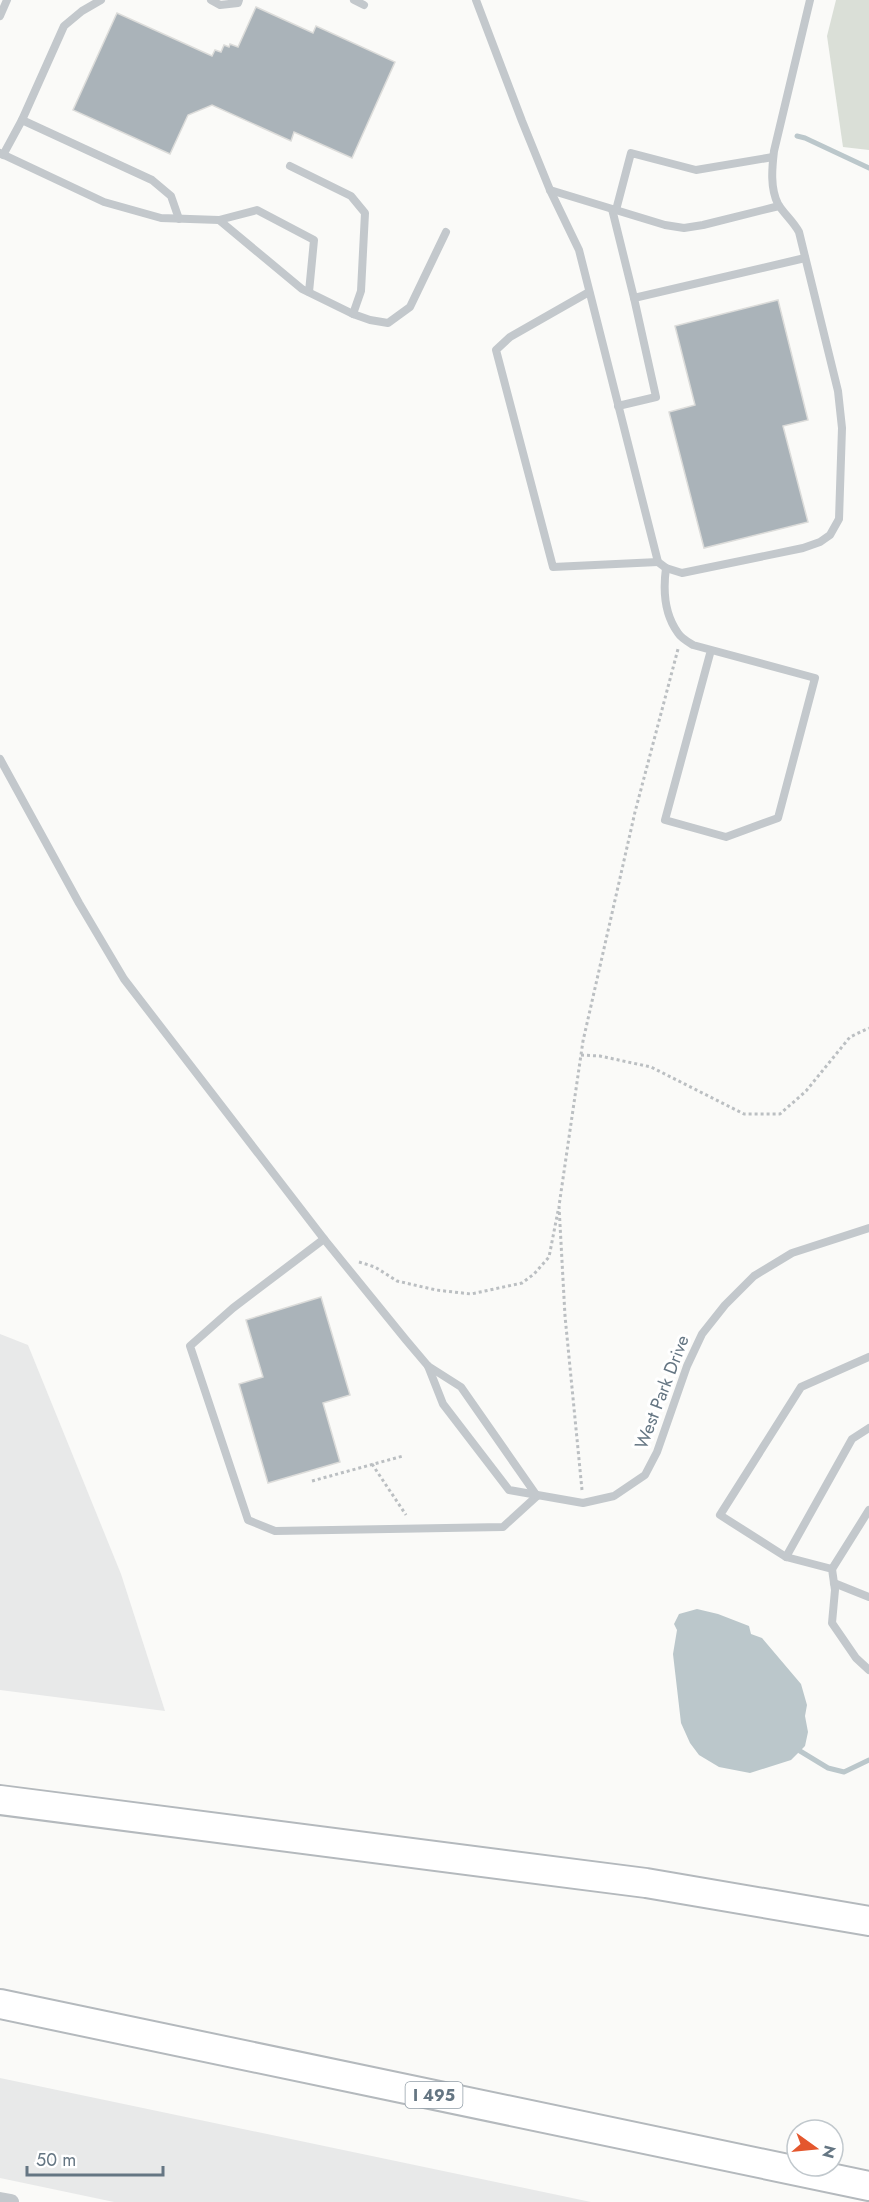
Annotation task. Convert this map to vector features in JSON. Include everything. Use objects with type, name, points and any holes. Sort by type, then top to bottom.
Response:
[{"type":"highway","points":[[0,1800],[646,1882],[869,1921]]},
{"type":"highway","name":"I 495","points":[[0,2004],[869,2186]]},
{"type":"street","points":[[0,2200],[11,2202]]},
{"type":"lane","points":[[0,16],[7,0]]},
{"type":"lane","points":[[101,0],[82,11],[64,26],[22,120],[2,154],[104,202],[161,218],[219,220],[257,210],[314,240],[309,292]]},
{"type":"lane","points":[[211,0],[220,5],[238,3],[239,0]]},
{"type":"lane","points":[[354,0],[364,5]]},
{"type":"lane","points":[[476,0],[488,36],[550,190],[579,250],[658,562],[666,568],[682,573],[803,548],[820,542],[831,535],[836,528],[841,507],[841,412],[799,232],[794,222],[779,206],[773,191],[773,157],[810,0]]},
{"type":"lane","points":[[22,120],[152,180],[171,196],[179,219]]},
{"type":"lane","points":[[618,406],[656,396],[614,209],[631,153],[696,170],[773,157]]},
{"type":"lane","points":[[290,166],[351,196],[365,213],[361,291],[353,314]]},
{"type":"lane","points":[[550,190],[684,228],[779,206]]},
{"type":"lane","points":[[219,220],[302,289],[353,314],[370,320],[388,322],[410,307],[446,232]]},
{"type":"lane","points":[[634,298],[805,258]]},
{"type":"lane","points":[[590,292],[510,336],[496,350],[552,567],[658,562]]},
{"type":"lane","points":[[666,568],[663,591],[669,612],[681,636],[693,645],[815,678],[778,818],[726,837],[665,820],[711,650]]},
{"type":"lane","name":"West Park Drive","points":[[0,759],[79,903],[124,979],[324,1239],[428,1366],[443,1404],[509,1490],[583,1503],[614,1497],[645,1475],[657,1452],[687,1366],[702,1334],[725,1305],[754,1276],[792,1253],[869,1228]]},
{"type":"lane","points":[[324,1239],[233,1308],[190,1346],[248,1520],[275,1531],[502,1527],[537,1496]]},
{"type":"lane","points":[[832,1569],[786,1557],[720,1515],[801,1387],[869,1357]]},
{"type":"lane","name":"West Park Drive","points":[[428,1366],[461,1387],[537,1496]]},
{"type":"lane","points":[[786,1557],[852,1439],[869,1428]]},
{"type":"lane","points":[[869,1510],[832,1569],[834,1583],[832,1623],[856,1658],[869,1670]]},
{"type":"lane","points":[[834,1583],[869,1597]]},
{"type":"path","points":[[336,1254],[375,1267],[398,1281],[436,1290],[471,1294],[522,1282],[534,1274],[549,1257],[559,1206],[583,1041],[635,812],[681,636]]},
{"type":"path","points":[[581,1055],[600,1056],[651,1067],[744,1114],[780,1114],[806,1091],[850,1037],[869,1028]]},
{"type":"path","points":[[559,1206],[565,1316],[583,1503]]},
{"type":"path","points":[[312,1481],[403,1456]]},
{"type":"path","points":[[372,1464],[404,1511],[413,1529]]},
{"type":"shaded area","points":[[836,0],[869,0],[869,150],[843,147],[827,36]]},
{"type":"shaded area","points":[[0,1334],[28,1345],[121,1574],[165,1711],[0,1690]]},
{"type":"shaded area","points":[[697,1609],[749,1626],[751,1634],[762,1638],[801,1684],[807,1705],[805,1716],[808,1732],[805,1746],[791,1760],[750,1773],[719,1767],[699,1755],[690,1743],[681,1723],[673,1654],[677,1630],[674,1624],[679,1614]]},
{"type":"shaded area","points":[[0,2078],[591,2202],[114,2202],[0,2178]]},
{"type":"building","points":[[256,7],[313,33],[316,26],[395,62],[352,158],[294,132],[291,141],[212,105],[188,115],[170,154],[73,110],[117,13],[212,56],[215,50],[221,52],[224,45],[229,47],[230,44],[238,47]]},
{"type":"building","points":[[778,300],[808,420],[783,426],[808,522],[704,548],[669,412],[695,405],[675,326]]},
{"type":"building","points":[[321,1297],[350,1395],[323,1403],[340,1462],[268,1483],[239,1384],[263,1377],[246,1320]]},
{"type":"waterway","points":[[797,136],[869,168]]},
{"type":"waterway","points":[[800,1751],[828,1768],[844,1772],[869,1760]]}]
